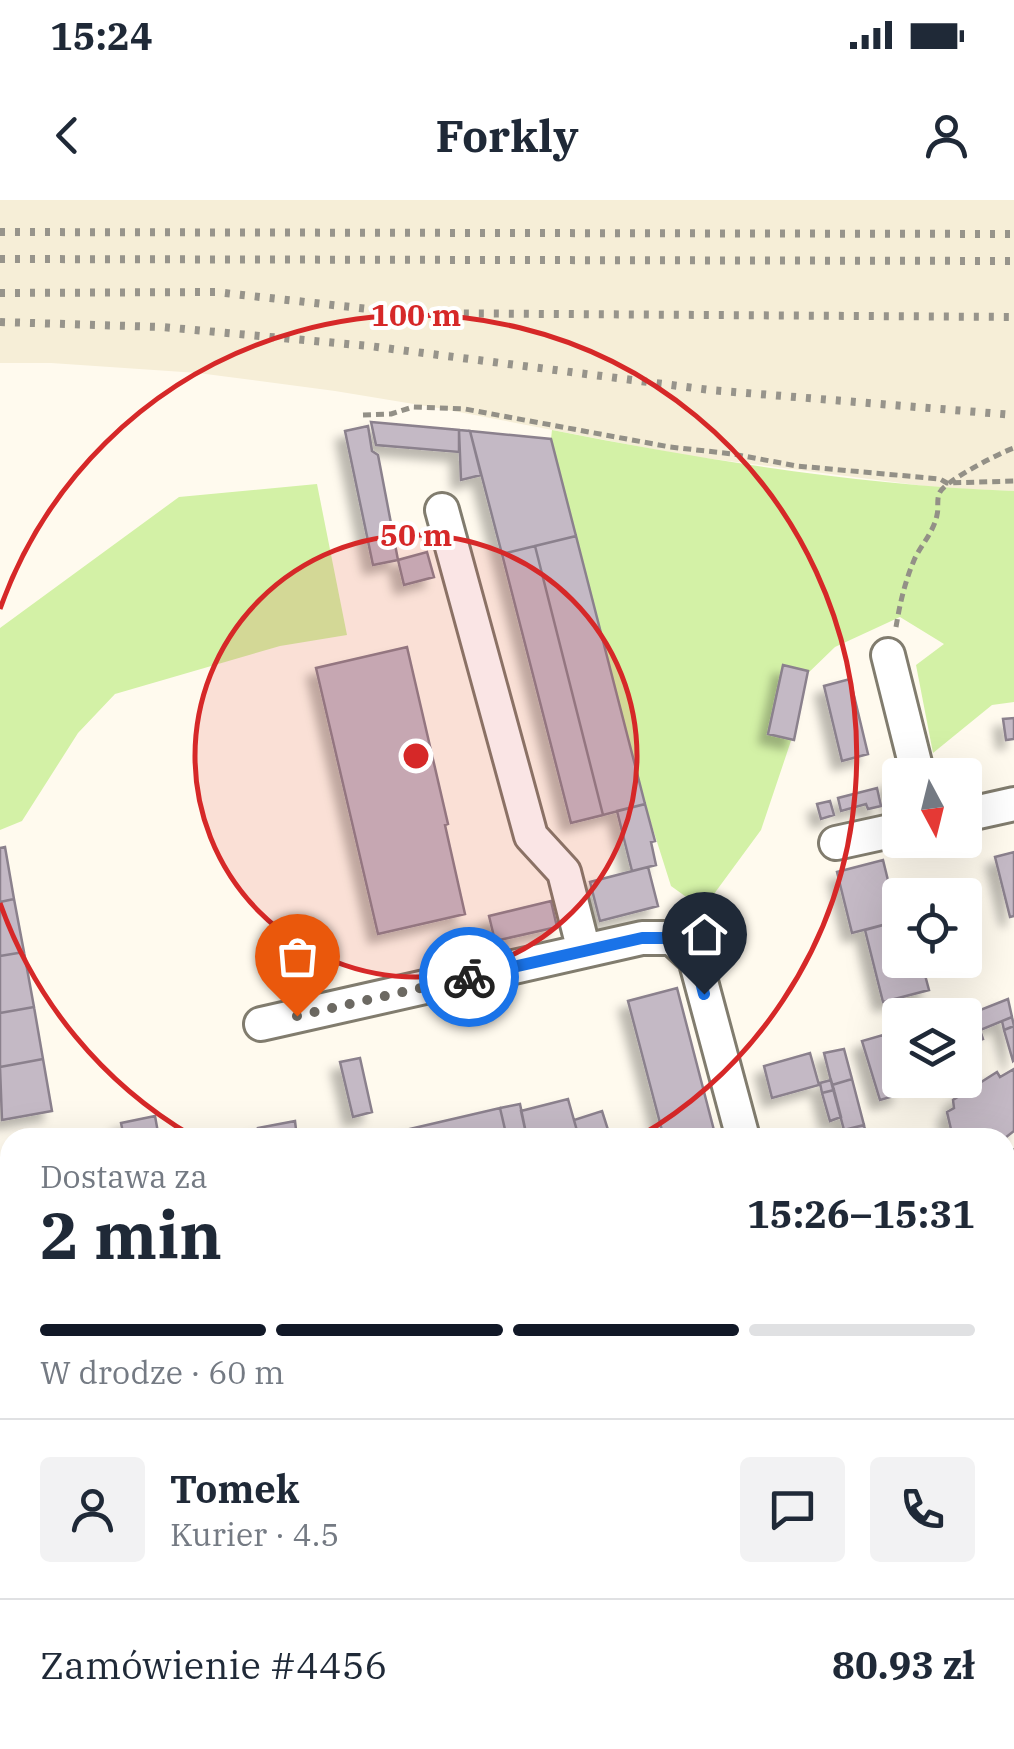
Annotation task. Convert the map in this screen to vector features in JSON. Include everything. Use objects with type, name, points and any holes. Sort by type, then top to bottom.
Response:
[{"type":"street","points":[[442,510],[531,836],[564,872],[584,951]]},
{"type":"street","points":[[888,654],[914,758]]},
{"type":"street","points":[[982,811],[1014,804]]},
{"type":"street","points":[[836,843],[882,833]]},
{"type":"street","points":[[262,1024],[642,938],[672,938],[695,958],[740,1128]]},
{"type":"path","points":[[362,414],[391,414],[413,407],[465,409],[670,448],[797,466],[940,478],[947,483],[1014,481]]},
{"type":"path","points":[[888,654],[902,590],[937,516],[938,494],[947,483],[997,453],[1014,448]]},
{"type":"shaded area","points":[[0,200],[1014,200],[1014,491],[940,488],[689,456],[438,408],[198,373],[0,363]]},
{"type":"green space","points":[[552,430],[782,470],[1014,491],[1014,702],[992,705],[933,753],[916,665],[944,644],[900,617],[835,647],[804,677],[797,723],[761,830],[711,898],[689,899],[671,886],[645,804],[551,439]]},
{"type":"green space","points":[[317,484],[347,635],[280,646],[115,694],[78,733],[22,821],[0,830],[0,628],[179,497]]},
{"type":"building","points":[[371,422],[459,430],[459,452],[376,445]]},
{"type":"building","points":[[368,426],[372,451],[378,455],[398,560],[373,565],[345,431]]},
{"type":"building","points":[[459,430],[470,431],[481,475],[461,480]]},
{"type":"building","points":[[470,431],[551,439],[576,536],[502,554]]},
{"type":"building","points":[[576,536],[645,804],[603,815],[535,546]]},
{"type":"building","points":[[535,546],[603,815],[571,823],[502,554]]},
{"type":"building","points":[[427,552],[434,577],[404,585],[398,560]]},
{"type":"building","points":[[407,647],[465,914],[378,934],[316,668]]},
{"type":"building","points":[[783,665],[808,671],[794,740],[768,734]]},
{"type":"building","points":[[850,679],[868,754],[842,761],[824,686]]},
{"type":"building","points":[[1014,718],[1014,739],[1006,740],[1003,719]]},
{"type":"building","points":[[877,788],[881,806],[868,809],[866,804],[841,811],[838,798]]},
{"type":"building","points":[[830,801],[834,815],[821,819],[817,804]]},
{"type":"building","points":[[645,804],[655,841],[651,842],[656,865],[632,871],[617,811]]},
{"type":"building","points":[[5,847],[14,899],[0,902],[0,848]]},
{"type":"building","points":[[1014,852],[1014,916],[1010,917],[995,857]]},
{"type":"building","points":[[883,860],[887,878],[882,878],[882,925],[852,933],[837,872]]},
{"type":"building","points":[[648,867],[658,906],[600,921],[590,882]]},
{"type":"building","points":[[14,899],[24,952],[0,956],[0,902]]},
{"type":"building","points":[[551,901],[557,927],[495,941],[489,916]]},
{"type":"building","points":[[882,926],[882,978],[926,978],[929,990],[882,998],[865,930]]},
{"type":"building","points":[[24,952],[34,1007],[0,1013],[0,956]]},
{"type":"building","points":[[677,988],[713,1128],[661,1128],[628,1001]]},
{"type":"building","points":[[1008,999],[1012,1017],[982,1029],[982,1009]]},
{"type":"building","points":[[34,1007],[43,1059],[0,1067],[0,1013]]},
{"type":"building","points":[[1012,1017],[1014,1026],[1004,1030],[1002,1021]]},
{"type":"building","points":[[1014,1026],[1014,1060],[1013,1061],[1004,1030]]},
{"type":"building","points":[[882,1035],[882,1098],[887,1098],[880,1100],[862,1041]]},
{"type":"building","points":[[844,1049],[852,1079],[832,1085],[824,1053]]},
{"type":"building","points":[[810,1053],[819,1085],[772,1098],[764,1066]]},
{"type":"building","points":[[360,1058],[372,1112],[353,1117],[340,1062]]},
{"type":"building","points":[[43,1059],[52,1111],[2,1120],[0,1067]]},
{"type":"building","points":[[1014,1069],[1014,1128],[951,1128],[947,1112],[954,1108],[953,1100],[982,1098],[982,1082],[997,1072],[1000,1077]]},
{"type":"building","points":[[852,1079],[864,1125],[843,1128],[832,1085]]},
{"type":"building","points":[[831,1080],[834,1090],[822,1093],[820,1083]]},
{"type":"building","points":[[834,1090],[841,1117],[830,1121],[822,1093]]},
{"type":"building","points":[[568,1099],[576,1128],[525,1128],[521,1111]]},
{"type":"building","points":[[520,1104],[525,1128],[505,1128],[500,1108]]},
{"type":"building","points":[[500,1108],[505,1128],[414,1128]]},
{"type":"building","points":[[602,1111],[607,1128],[576,1128],[574,1120]]},
{"type":"building","points":[[155,1116],[157,1128],[122,1128],[121,1123]]},
{"type":"building","points":[[295,1121],[296,1128],[258,1128]]},
{"type":"railway","points":[[0,232],[1014,234]]},
{"type":"railway","points":[[0,259],[1014,261]]},
{"type":"railway","points":[[0,293],[215,292],[405,313],[1014,317]]},
{"type":"railway","points":[[0,322],[162,327],[369,346],[710,390],[1014,415]]},
{"type":"way so far","points":[[297,1016],[469,977]]},
{"type":"route","points":[[469,977],[642,938],[672,938],[695,958],[704,994]]}]
